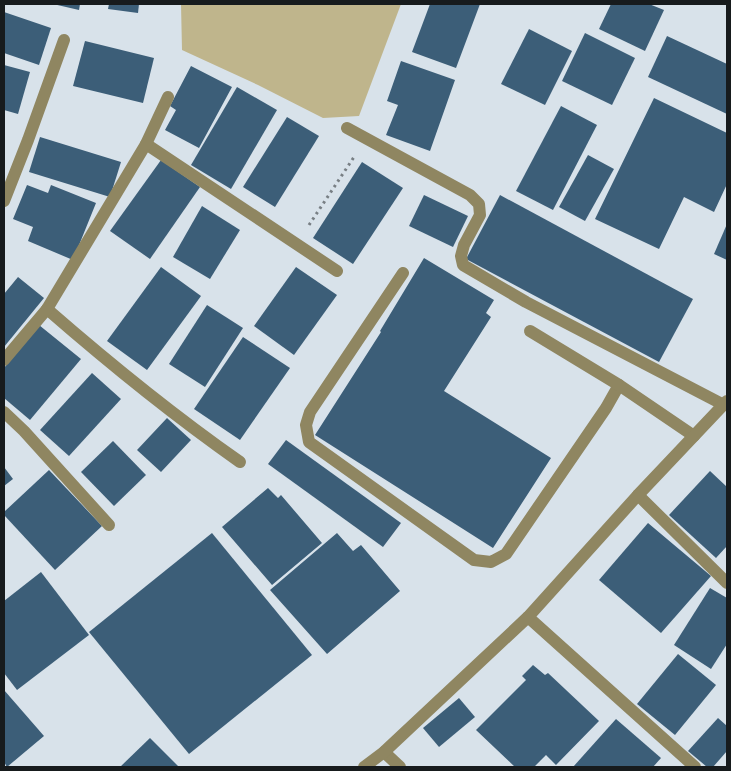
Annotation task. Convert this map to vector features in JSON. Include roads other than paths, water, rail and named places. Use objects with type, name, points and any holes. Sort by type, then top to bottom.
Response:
[{"type":"street","points":[[4,201],[64,40]]},
{"type":"street","points":[[4,360],[47,309],[146,144],[168,97]]},
{"type":"street","points":[[347,128],[470,195],[480,204],[480,215],[464,245],[461,256],[464,265],[526,302],[726,403],[638,495],[528,617],[384,752],[364,767]]},
{"type":"street","points":[[146,144],[337,271]]},
{"type":"street","points":[[402,273],[310,412],[306,425],[309,442],[474,560],[491,562],[506,554],[606,408],[619,385]]},
{"type":"street","points":[[47,309],[81,339],[201,435],[240,462]]},
{"type":"street","points":[[530,331],[619,385],[694,436]]},
{"type":"street","points":[[4,412],[24,431],[109,525]]},
{"type":"street","points":[[638,495],[727,583]]},
{"type":"street","points":[[528,617],[695,767]]},
{"type":"street","points":[[384,752],[400,767]]}]
